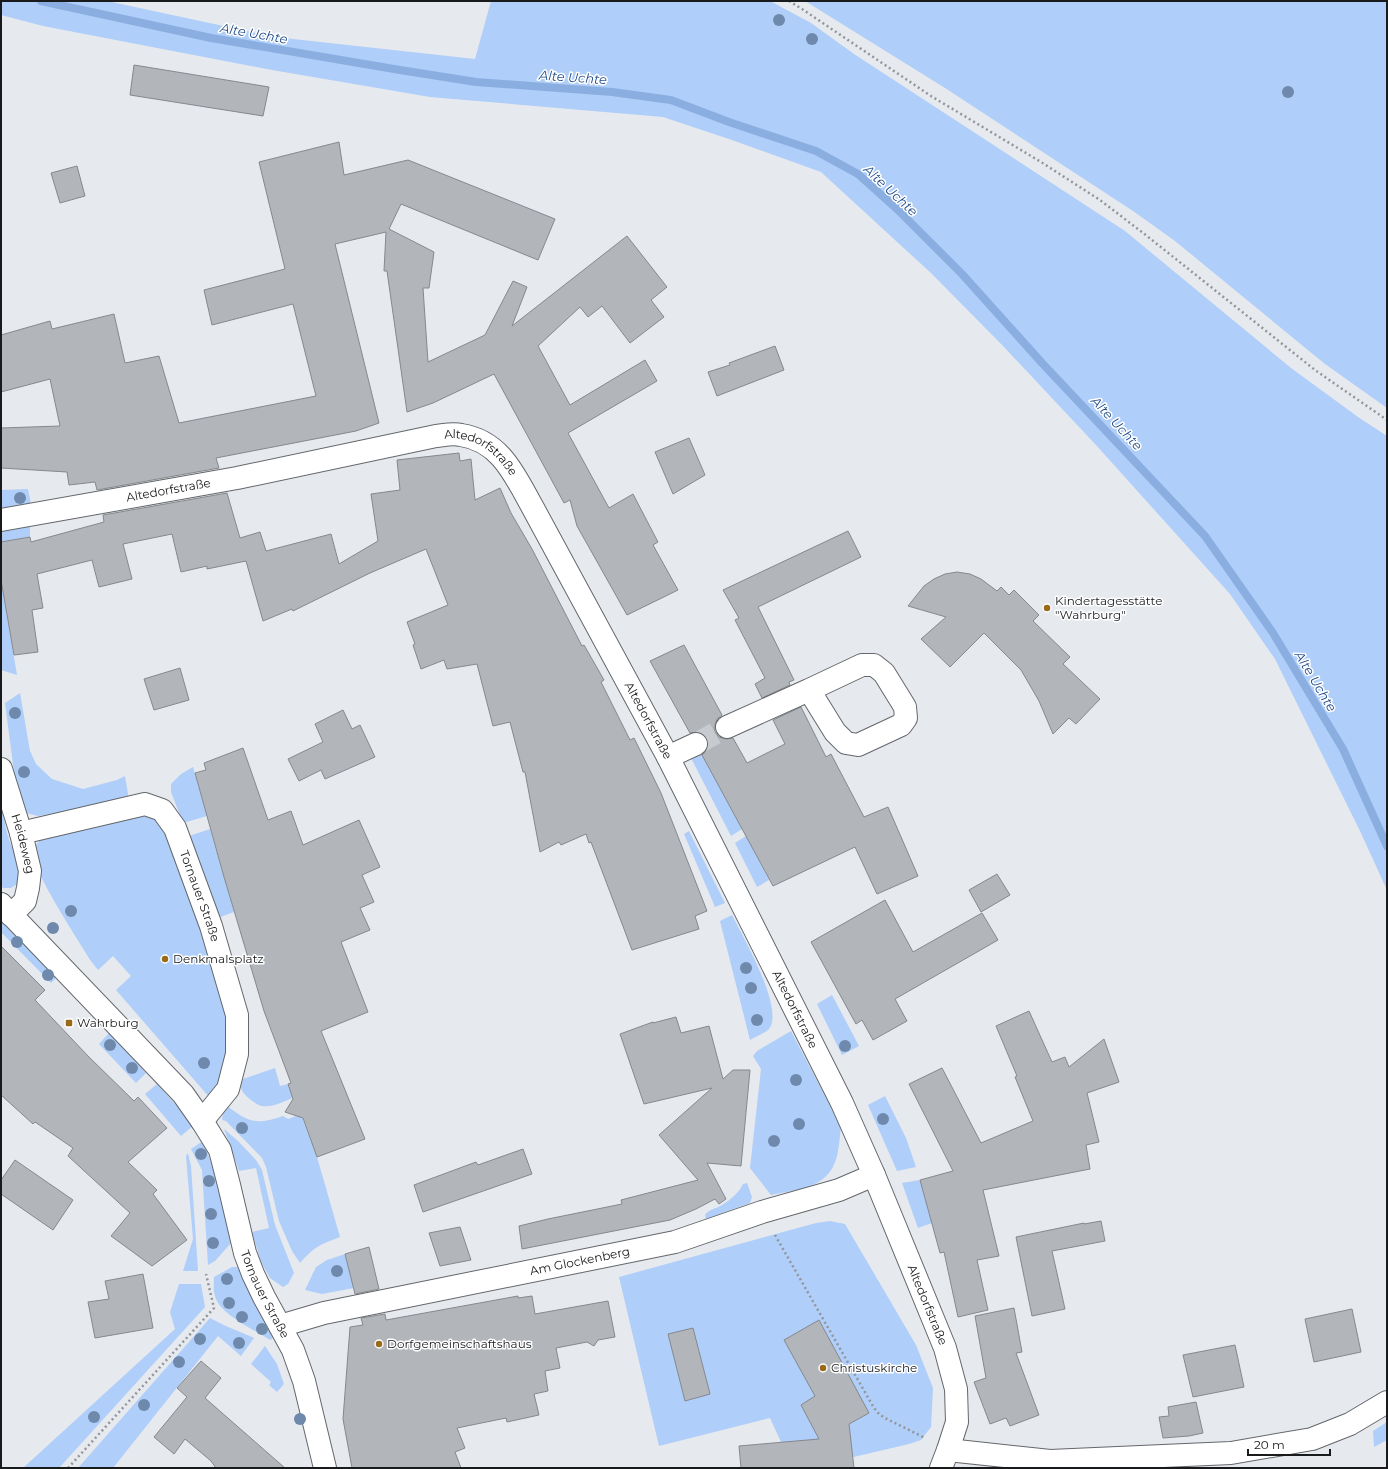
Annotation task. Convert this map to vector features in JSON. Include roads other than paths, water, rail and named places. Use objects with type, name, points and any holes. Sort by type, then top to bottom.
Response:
[{"type":"street","name":"Altedorfstraße","points":[[1,520],[237,478],[436,436],[460,434],[478,439],[496,449],[511,470],[533,508],[668,758],[842,1103],[874,1175],[945,1348],[956,1389],[957,1422],[945,1459]]},
{"type":"street","points":[[728,727],[809,690]]},
{"type":"street","points":[[668,758],[696,744]]},
{"type":"street","name":"Heideweg","points":[[1,769],[21,833],[30,871],[28,888],[24,901],[6,909]]},
{"type":"street","name":"Tornauer Straße","points":[[21,833],[145,804],[162,810],[176,828],[211,926],[237,1015],[237,1054],[228,1089],[202,1121]]},
{"type":"street","name":"Tornauer Straße","points":[[6,909],[183,1094],[220,1150],[245,1253],[256,1280],[293,1350],[304,1381],[325,1468]]},
{"type":"street","name":"Am Glockenberg","points":[[280,1326],[324,1312],[675,1242],[762,1212],[839,1190],[874,1175]]},
{"type":"street","points":[[945,1459],[1050,1461],[1231,1453],[1312,1439],[1350,1424],[1387,1402]]},
{"type":"waterway","name":"Alte Uchte","points":[[41,1],[211,38],[476,82],[612,92],[671,100],[729,122],[816,151],[858,174],[897,209],[962,274],[1042,363],[1205,536],[1273,633],[1343,749],[1387,846]]},
{"type":"tunnel","points":[[696,744],[727,727]]},
{"type":"place","name":"Kindertagesstätte \"Wahrburg\"","points":[[1047,608]]},
{"type":"place","name":"Denkmalsplatz","points":[[165,959]]},
{"type":"place","name":"Wahrburg","points":[[69,1023]]},
{"type":"place","name":"Dorfgemeinschaftshaus","points":[[379,1344]]},
{"type":"place","name":"Christuskirche","points":[[823,1368]]}]
